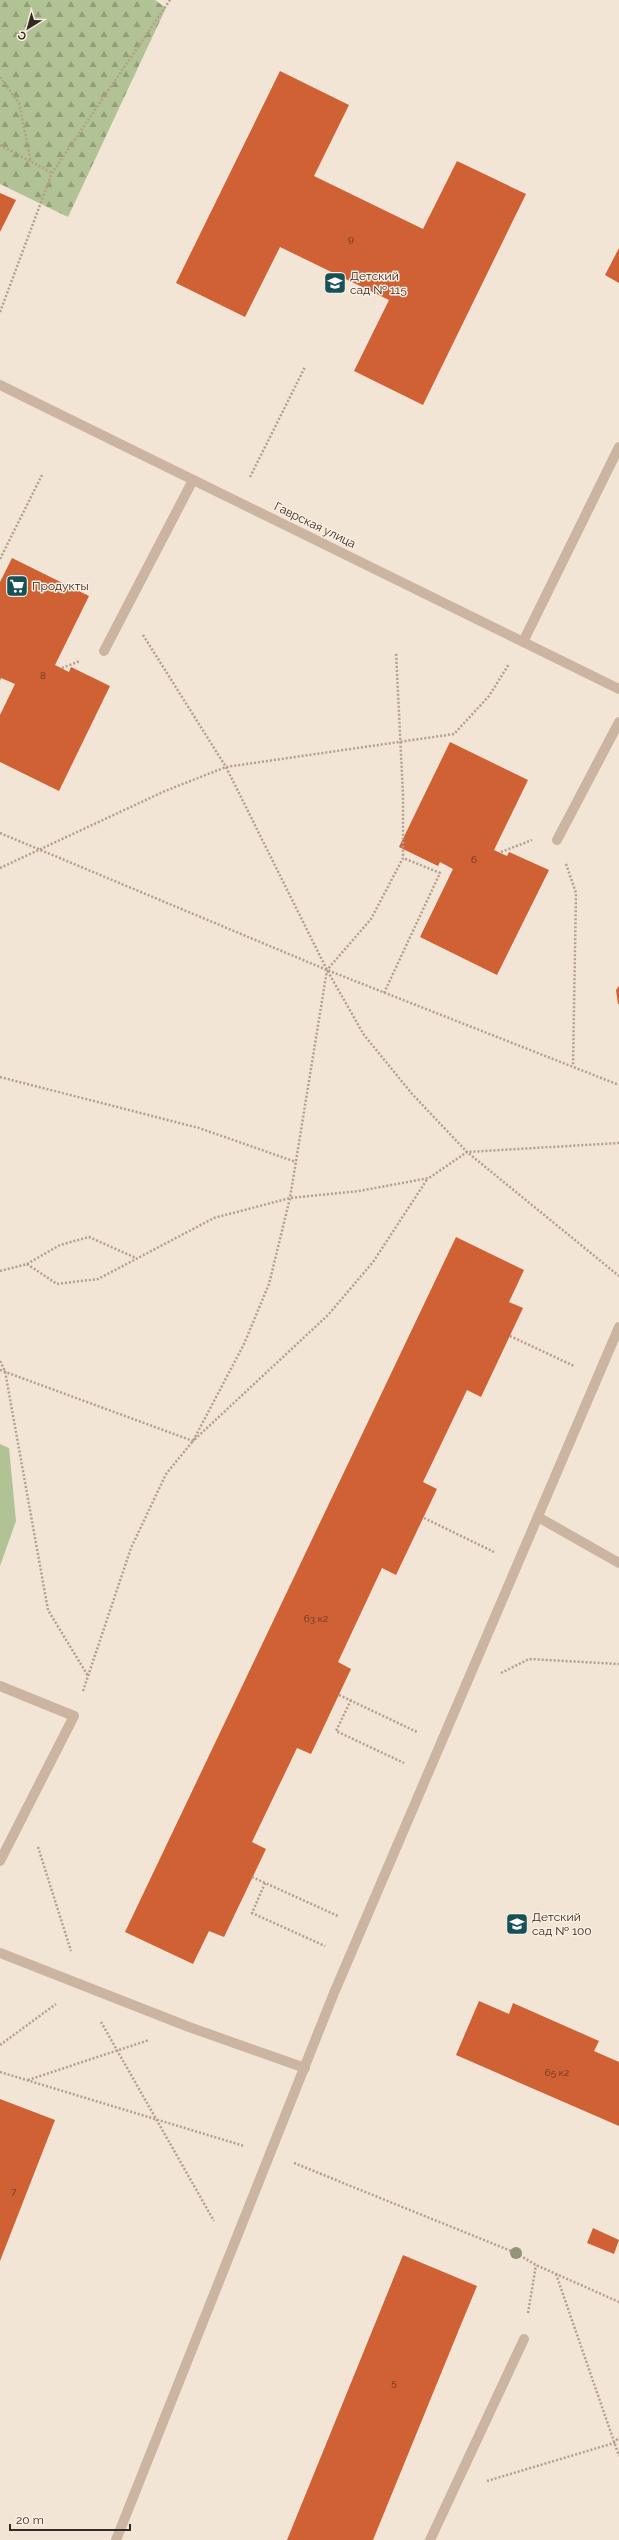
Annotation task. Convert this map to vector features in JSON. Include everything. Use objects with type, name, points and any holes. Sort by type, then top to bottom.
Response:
[{"type":"street","name":"Гаврская улица","points":[[0,385],[619,689]]},
{"type":"street","points":[[522,642],[619,447]]},
{"type":"street","points":[[104,651],[193,480]]},
{"type":"street","points":[[558,840],[619,722]]},
{"type":"street","points":[[116,2540],[230,2249],[271,2153],[362,1927],[619,1327]]},
{"type":"street","points":[[538,1517],[619,1563]]},
{"type":"street","points":[[0,1686],[74,1716],[0,1860]]},
{"type":"street","points":[[0,1953],[189,2027],[305,2068]]},
{"type":"street","points":[[430,2540],[524,2339]]},
{"type":"path","points":[[0,312],[52,173],[170,0]]},
{"type":"path","points":[[0,77],[19,102],[32,162]]},
{"type":"path","points":[[0,145],[52,173]]},
{"type":"path","points":[[250,477],[305,367]]},
{"type":"path","points":[[0,557],[42,475]]},
{"type":"path","points":[[127,608],[226,767],[327,970],[364,1035],[413,1096],[467,1152],[619,1276]]},
{"type":"path","points":[[0,868],[165,791],[226,767],[454,734],[490,696],[522,642]]},
{"type":"path","points":[[193,1441],[244,1344],[269,1284],[290,1198],[327,970],[371,919],[403,858],[396,652]]},
{"type":"path","points":[[0,833],[327,970],[619,1085]]},
{"type":"path","points":[[500,852],[545,835],[558,840],[576,893],[573,1066]]},
{"type":"path","points":[[384,992],[440,873],[403,858]]},
{"type":"path","points":[[0,1077],[199,1128],[296,1162]]},
{"type":"path","points":[[74,1716],[131,1548],[166,1474],[193,1441],[328,1315],[373,1262],[429,1178],[467,1152],[619,1143]]},
{"type":"path","points":[[27,1264],[57,1284],[98,1279],[214,1218],[290,1198],[358,1191],[429,1178]]},
{"type":"path","points":[[0,1271],[27,1264],[60,1245],[89,1237],[137,1258]]},
{"type":"path","points":[[510,1336],[598,1378]]},
{"type":"path","points":[[0,1361],[5,1371],[48,1610],[88,1676]]},
{"type":"path","points":[[0,1370],[193,1441]]},
{"type":"path","points":[[424,1518],[518,1563]]},
{"type":"path","points":[[462,1693],[529,1659],[619,1664]]},
{"type":"path","points":[[339,1695],[441,1743]]},
{"type":"path","points":[[350,1700],[336,1731],[428,1774]]},
{"type":"path","points":[[26,1809],[80,1985],[230,2249]]},
{"type":"path","points":[[252,1877],[362,1927]]},
{"type":"path","points":[[265,1883],[252,1913],[350,1956]]},
{"type":"path","points":[[0,2045],[80,1985]]},
{"type":"path","points":[[28,2080],[189,2027]]},
{"type":"path","points":[[0,2072],[271,2153],[516,2253],[536,2265],[619,2302]]},
{"type":"path","points":[[524,2339],[536,2265]]},
{"type":"path","points":[[556,2274],[619,2456]]},
{"type":"path","points":[[452,2492],[614,2443],[619,2437]]},
{"type":"green space","points":[[0,0],[155,0],[166,8],[68,217],[0,184]]},
{"type":"green space","points":[[0,1444],[9,1448],[16,1521],[0,1566]]},
{"type":"building","points":[[280,71],[349,105],[314,176],[423,229],[457,161],[526,194],[423,405],[354,371],[389,300],[280,247],[245,317],[176,283]]},
{"type":"building","points":[[0,193],[16,200],[0,232]]},
{"type":"building","points":[[619,248],[619,283],[605,275]]},
{"type":"building","points":[[12,558],[89,596],[55,665],[69,672],[71,667],[110,686],[59,791],[0,762],[0,715],[15,684],[1,678],[0,681],[0,582]]},
{"type":"building","points":[[450,742],[528,780],[494,850],[507,856],[509,852],[549,870],[497,975],[420,937],[453,869],[440,862],[438,866],[399,847]]},
{"type":"building","points":[[619,986],[619,1004],[618,1004],[616,990]]},
{"type":"building","points":[[456,1237],[524,1270],[509,1302],[523,1308],[481,1397],[467,1390],[423,1482],[437,1489],[396,1575],[382,1568],[338,1662],[351,1669],[311,1754],[297,1748],[252,1842],[266,1849],[224,1937],[209,1931],[193,1964],[125,1932]]},
{"type":"building","points":[[479,2001],[509,2014],[513,2003],[599,2041],[594,2051],[619,2062],[619,2126],[456,2055]]},
{"type":"building","points":[[0,2099],[55,2120],[0,2261]]},
{"type":"building","points":[[593,2228],[619,2240],[614,2254],[587,2243]]},
{"type":"building","points":[[403,2255],[477,2286],[373,2540],[287,2540]]},
{"type":"place","name":"Детский сад № 115","points":[[335,283]]},
{"type":"place","name":"Продукты","points":[[17,586]]},
{"type":"place","name":"Детский сад № 100","points":[[517,1924]]}]
